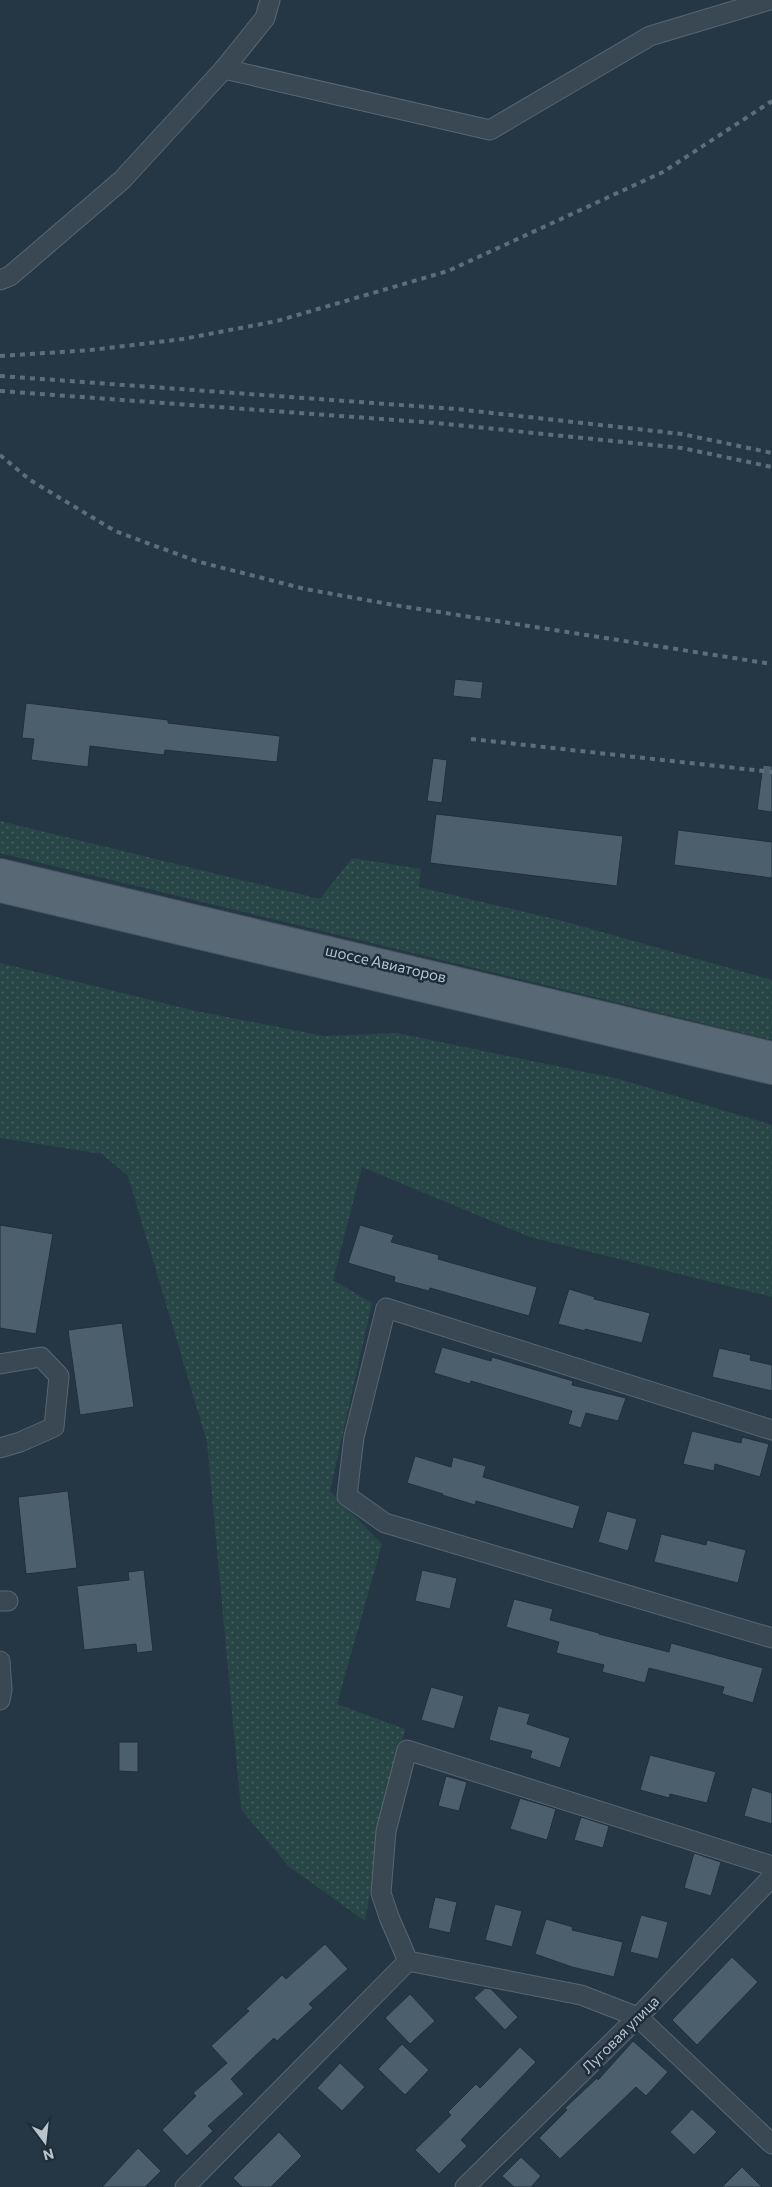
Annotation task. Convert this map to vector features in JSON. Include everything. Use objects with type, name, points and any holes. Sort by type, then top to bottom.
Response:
[{"type":"main road","name":"шоссе Авиаторов","points":[[0,871],[772,1054]]},
{"type":"main road","name":"шоссе Авиаторов","points":[[0,890],[772,1072]]},
{"type":"street","points":[[0,280],[10,276],[122,180],[224,69],[265,18],[270,0]]},
{"type":"street","points":[[224,69],[490,130],[650,36],[770,0]]},
{"type":"street","points":[[772,1430],[386,1308],[354,1437],[346,1496],[385,1523],[772,1638]]},
{"type":"street","points":[[0,1364],[41,1357],[59,1376],[54,1427],[20,1442],[0,1448]]},
{"type":"street","points":[[0,1661],[2,1690],[0,1700]]},
{"type":"street","points":[[408,1961],[381,1893],[386,1832],[407,1750],[772,1866]]},
{"type":"street","name":"Луговая улица","points":[[465,2187],[638,2017],[772,1877]]},
{"type":"street","points":[[408,1961],[581,1996],[638,2017],[772,2144]]},
{"type":"street","points":[[185,2187],[408,1961]]},
{"type":"green space","points":[[0,821],[320,899],[352,858],[421,869],[419,887],[563,921],[772,980],[772,1040],[0,853]]},
{"type":"green space","points":[[0,963],[196,1011],[324,1036],[397,1033],[619,1079],[772,1125],[772,1297],[530,1237],[362,1167],[333,1280],[372,1303],[330,1491],[382,1544],[337,1704],[405,1729],[381,1830],[365,1921],[288,1866],[241,1809],[207,1442],[128,1176],[102,1154],[0,1138]]},
{"type":"building","points":[[455,679],[483,682],[481,699],[453,696]]},
{"type":"building","points":[[26,703],[168,720],[168,723],[280,736],[277,762],[165,750],[164,755],[90,746],[88,767],[31,760],[34,739],[22,738]]},
{"type":"building","points":[[433,758],[447,760],[442,803],[427,801]]},
{"type":"building","points":[[763,765],[772,766],[772,812],[757,810]]},
{"type":"building","points":[[436,814],[623,836],[617,886],[430,863]]},
{"type":"building","points":[[678,830],[772,842],[772,878],[674,865]]},
{"type":"building","points":[[0,1225],[53,1234],[36,1334],[0,1328]]},
{"type":"building","points":[[360,1225],[394,1235],[391,1242],[439,1255],[438,1259],[537,1287],[529,1316],[430,1288],[429,1291],[394,1282],[395,1277],[348,1263]]},
{"type":"building","points":[[569,1289],[595,1297],[594,1299],[650,1313],[642,1343],[558,1324]]},
{"type":"building","points":[[122,1323],[134,1407],[80,1415],[68,1330]]},
{"type":"building","points":[[442,1347],[491,1361],[492,1357],[573,1381],[572,1385],[626,1398],[618,1421],[586,1413],[581,1428],[568,1424],[572,1411],[471,1381],[470,1384],[434,1373]]},
{"type":"building","points":[[719,1348],[751,1355],[750,1360],[772,1365],[772,1391],[712,1377]]},
{"type":"building","points":[[692,1431],[741,1443],[742,1437],[769,1444],[760,1477],[715,1464],[714,1471],[683,1464]]},
{"type":"building","points":[[415,1456],[451,1467],[453,1457],[486,1466],[483,1477],[580,1506],[573,1529],[476,1501],[475,1505],[407,1483]]},
{"type":"building","points":[[68,1491],[77,1568],[26,1574],[18,1497]]},
{"type":"building","points":[[607,1511],[637,1519],[628,1551],[598,1542]]},
{"type":"building","points":[[661,1534],[706,1545],[707,1540],[746,1550],[738,1583],[654,1562]]},
{"type":"building","points":[[144,1570],[153,1651],[137,1653],[136,1644],[84,1650],[77,1586],[129,1580],[128,1572]]},
{"type":"building","points":[[422,1570],[457,1578],[450,1609],[415,1601]]},
{"type":"building","points":[[514,1599],[553,1609],[550,1620],[599,1634],[669,1652],[671,1643],[763,1668],[753,1703],[722,1694],[724,1687],[649,1668],[645,1683],[602,1672],[604,1665],[556,1653],[559,1642],[506,1627]]},
{"type":"building","points":[[431,1687],[464,1696],[454,1729],[421,1720]]},
{"type":"building","points":[[498,1706],[530,1714],[527,1724],[570,1738],[560,1768],[530,1758],[532,1751],[489,1740]]},
{"type":"building","points":[[119,1742],[138,1742],[138,1772],[119,1771]]},
{"type":"building","points":[[650,1755],[716,1772],[707,1803],[670,1794],[669,1798],[640,1790]]},
{"type":"building","points":[[446,1776],[467,1782],[459,1811],[438,1806]]},
{"type":"building","points":[[752,1787],[772,1793],[772,1824],[744,1816]]},
{"type":"building","points":[[520,1798],[556,1809],[547,1840],[510,1829]]},
{"type":"building","points":[[581,1817],[609,1826],[603,1848],[574,1840]]},
{"type":"building","points":[[694,1853],[721,1862],[711,1896],[684,1888]]},
{"type":"building","points":[[435,1897],[457,1902],[450,1933],[428,1928]]},
{"type":"building","points":[[495,1904],[522,1911],[512,1947],[485,1940]]},
{"type":"building","points":[[641,1915],[668,1922],[658,1959],[630,1952]]},
{"type":"building","points":[[546,1919],[573,1927],[572,1930],[623,1942],[614,1977],[572,1967],[535,1954]]},
{"type":"building","points":[[325,1944],[348,1969],[309,2004],[313,2008],[277,2041],[274,2038],[231,2079],[244,2094],[208,2126],[213,2131],[187,2156],[162,2130],[196,2096],[193,2093],[227,2063],[211,2046],[249,2011],[246,2009],[282,1975],[286,1979]]},
{"type":"building","points":[[732,1957],[758,1982],[697,2045],[672,2020]]},
{"type":"building","points":[[485,1988],[491,1989],[518,2017],[505,2030],[474,1998]]},
{"type":"building","points":[[410,1994],[435,2021],[410,2044],[385,2018]]},
{"type":"building","points":[[633,2041],[668,2072],[646,2096],[636,2087],[560,2159],[539,2138],[567,2110],[565,2108],[597,2078],[598,2080]]},
{"type":"building","points":[[402,2044],[429,2070],[405,2095],[378,2069]]},
{"type":"building","points":[[520,2047],[536,2062],[461,2140],[467,2146],[439,2174],[415,2150],[451,2115],[448,2112],[476,2084],[480,2088]]},
{"type":"building","points":[[340,2063],[365,2087],[342,2111],[317,2088]]},
{"type":"building","points":[[692,2109],[717,2132],[694,2155],[670,2132]]},
{"type":"building","points":[[279,2132],[302,2156],[271,2187],[242,2187],[233,2178]]},
{"type":"building","points":[[138,2148],[161,2171],[145,2187],[102,2187]]},
{"type":"building","points":[[521,2157],[541,2176],[531,2187],[514,2187],[502,2176]]},
{"type":"building","points":[[742,2167],[762,2187],[722,2187]]},
{"type":"railway","points":[[0,356],[91,350],[183,339],[277,321],[448,271],[663,172],[772,101]]},
{"type":"railway","points":[[0,376],[456,409],[682,434],[772,453]]},
{"type":"railway","points":[[0,391],[436,423],[682,448],[772,467]]},
{"type":"railway","points":[[0,455],[30,480],[115,531],[196,561],[305,589],[394,605],[772,664]]},
{"type":"railway","points":[[471,739],[772,772]]}]
